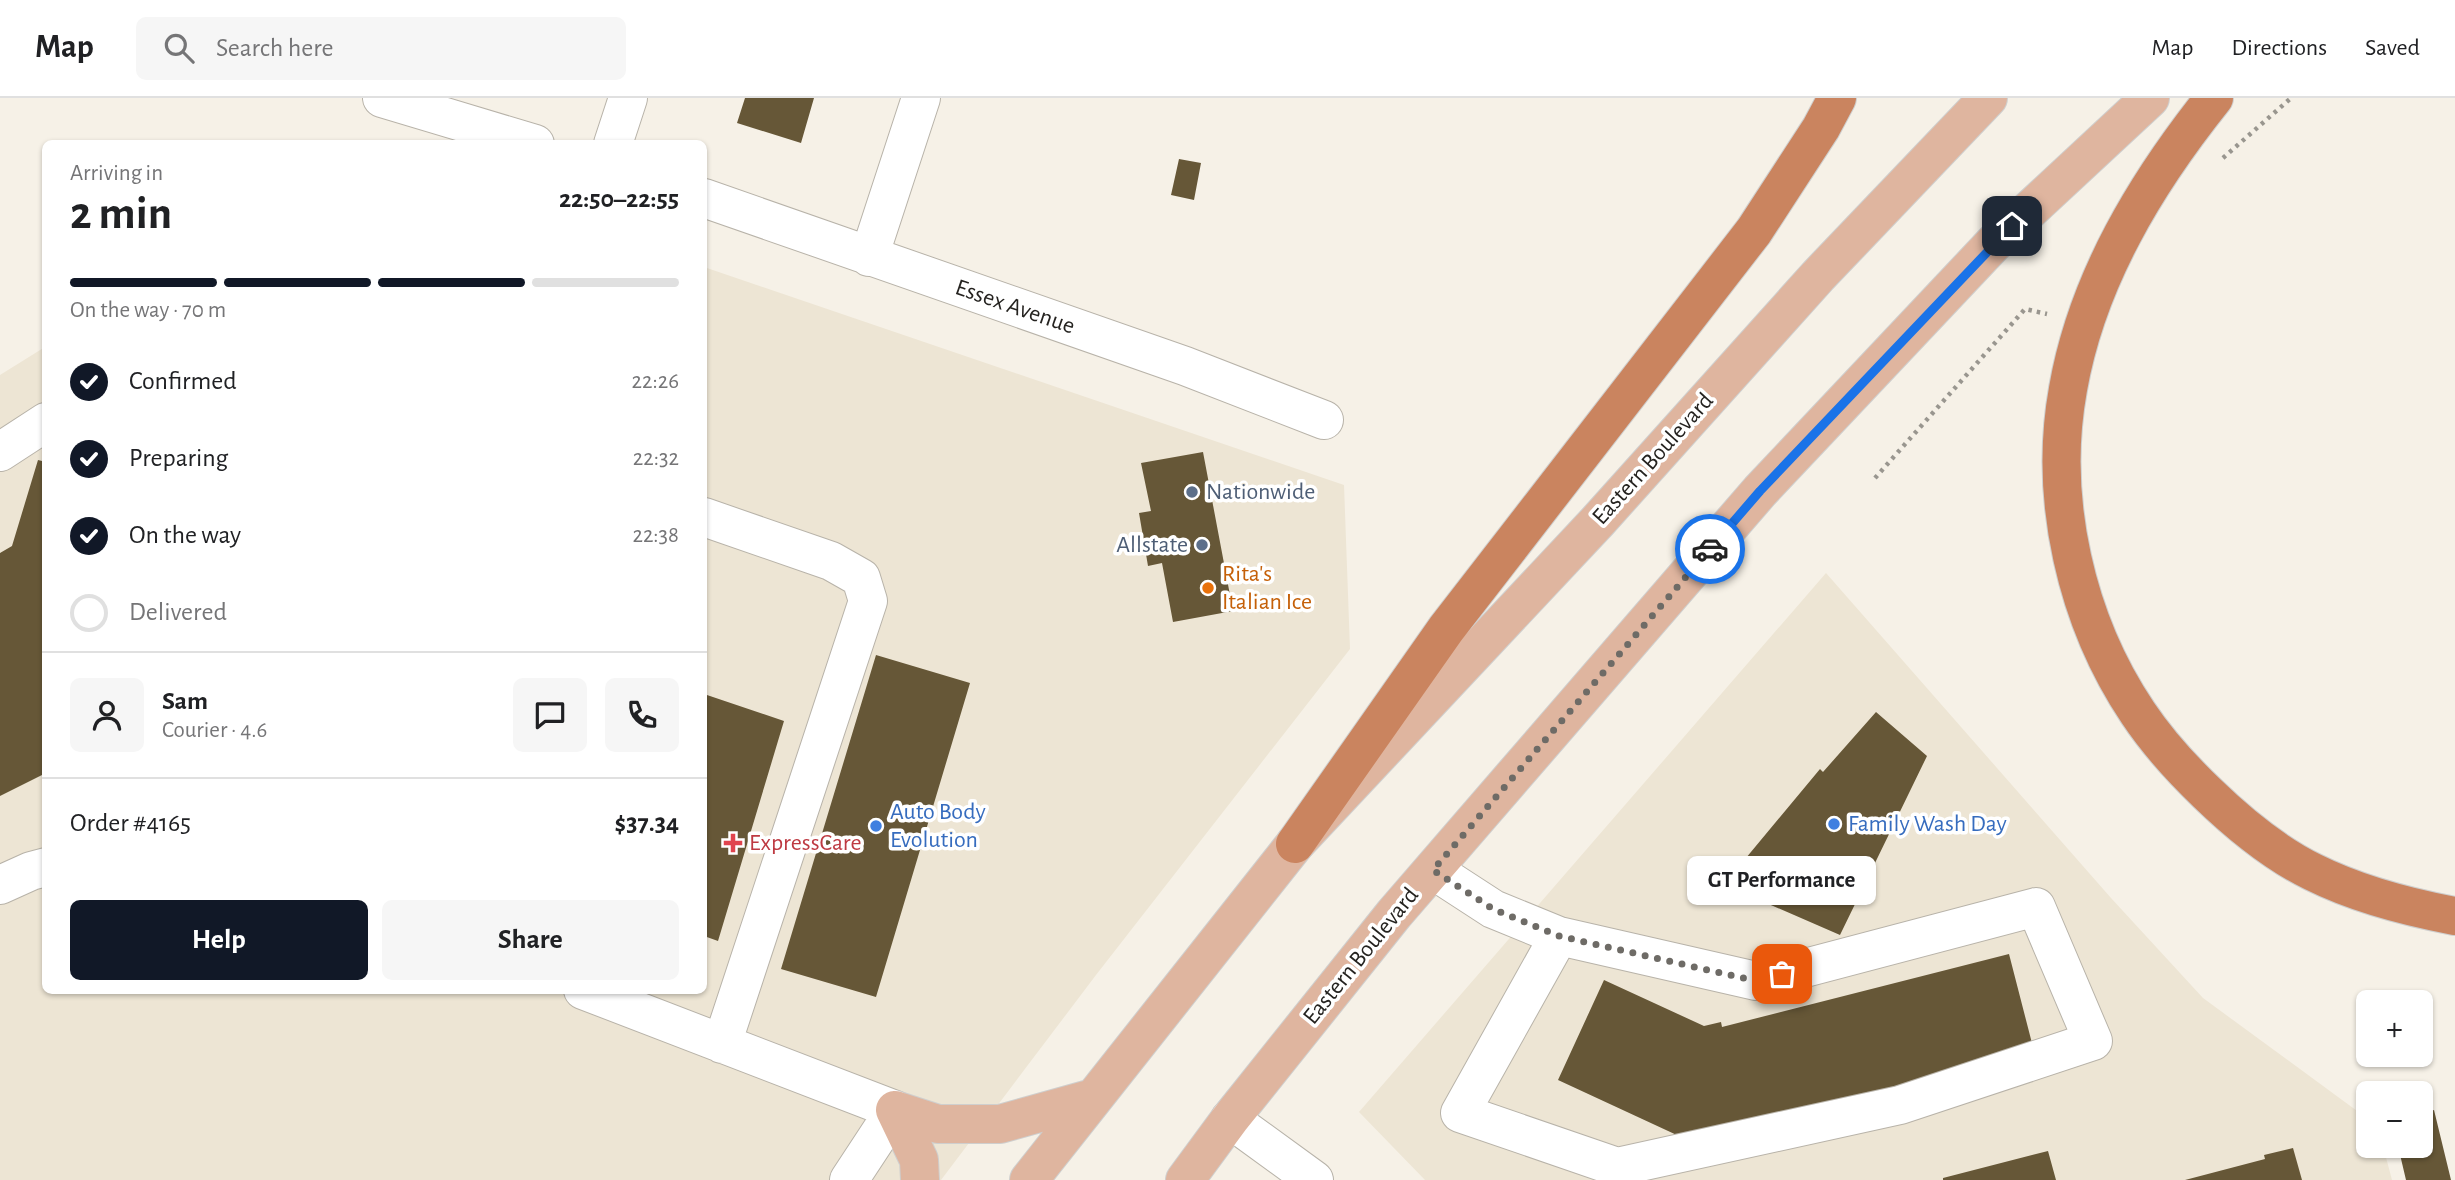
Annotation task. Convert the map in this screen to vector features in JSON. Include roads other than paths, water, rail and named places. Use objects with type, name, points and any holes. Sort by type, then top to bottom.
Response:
[{"type":"highway","points":[[1295,844],[1446,629],[1754,231],[1821,128],[1836,98]]},
{"type":"highway","points":[[2214,98],[2178,143],[2119,238],[2084,323],[2068,389],[2062,480],[2070,541],[2082,597],[2105,656],[2138,714],[2181,767],[2231,816],[2271,847],[2313,872],[2413,908],[2455,916]]},
{"type":"main road","name":"Eastern Boulevard","points":[[1029,1180],[1295,844],[1598,520],[1818,276],[1988,98]]},
{"type":"main road","name":"Eastern Boulevard","points":[[1185,1180],[1230,1119],[1394,914],[1760,491],[1993,244],[2150,98]]},
{"type":"main road","points":[[895,1110],[938,1124],[1000,1125],[1093,1098]]},
{"type":"main road","points":[[895,1110],[919,1160],[920,1180]]},
{"type":"street","points":[[382,98],[522,140]]},
{"type":"street","points":[[614,140],[628,98]]},
{"type":"street","points":[[869,257],[921,98]]},
{"type":"street","name":"Essex Avenue","points":[[707,199],[1185,366],[1324,420]]},
{"type":"street","points":[[0,452],[42,425]]},
{"type":"street","points":[[707,518],[831,561],[861,578],[868,601],[722,1044]]},
{"type":"street","points":[[0,885],[42,868]]},
{"type":"street","points":[[1433,870],[1493,909],[1559,936],[1756,981],[2036,907],[2093,1041],[1900,1105],[1617,1167],[1460,1113],[1559,936]]},
{"type":"street","points":[[593,994],[895,1110],[849,1180]]},
{"type":"street","points":[[1230,1119],[1314,1180]]},
{"type":"place","name":"Nationwide","points":[[1192,492]]},
{"type":"place","name":"Allstate","points":[[1202,545]]},
{"type":"place","name":"Rita's Italian Ice","points":[[1208,588]]},
{"type":"place","name":"Family Wash Day","points":[[1834,824]]},
{"type":"place","name":"Auto Body Evolution","points":[[876,826]]},
{"type":"place","name":"ExpressCare","points":[[733,843]]},
{"type":"place","name":"GT Performance","points":[[1782,974]]}]
